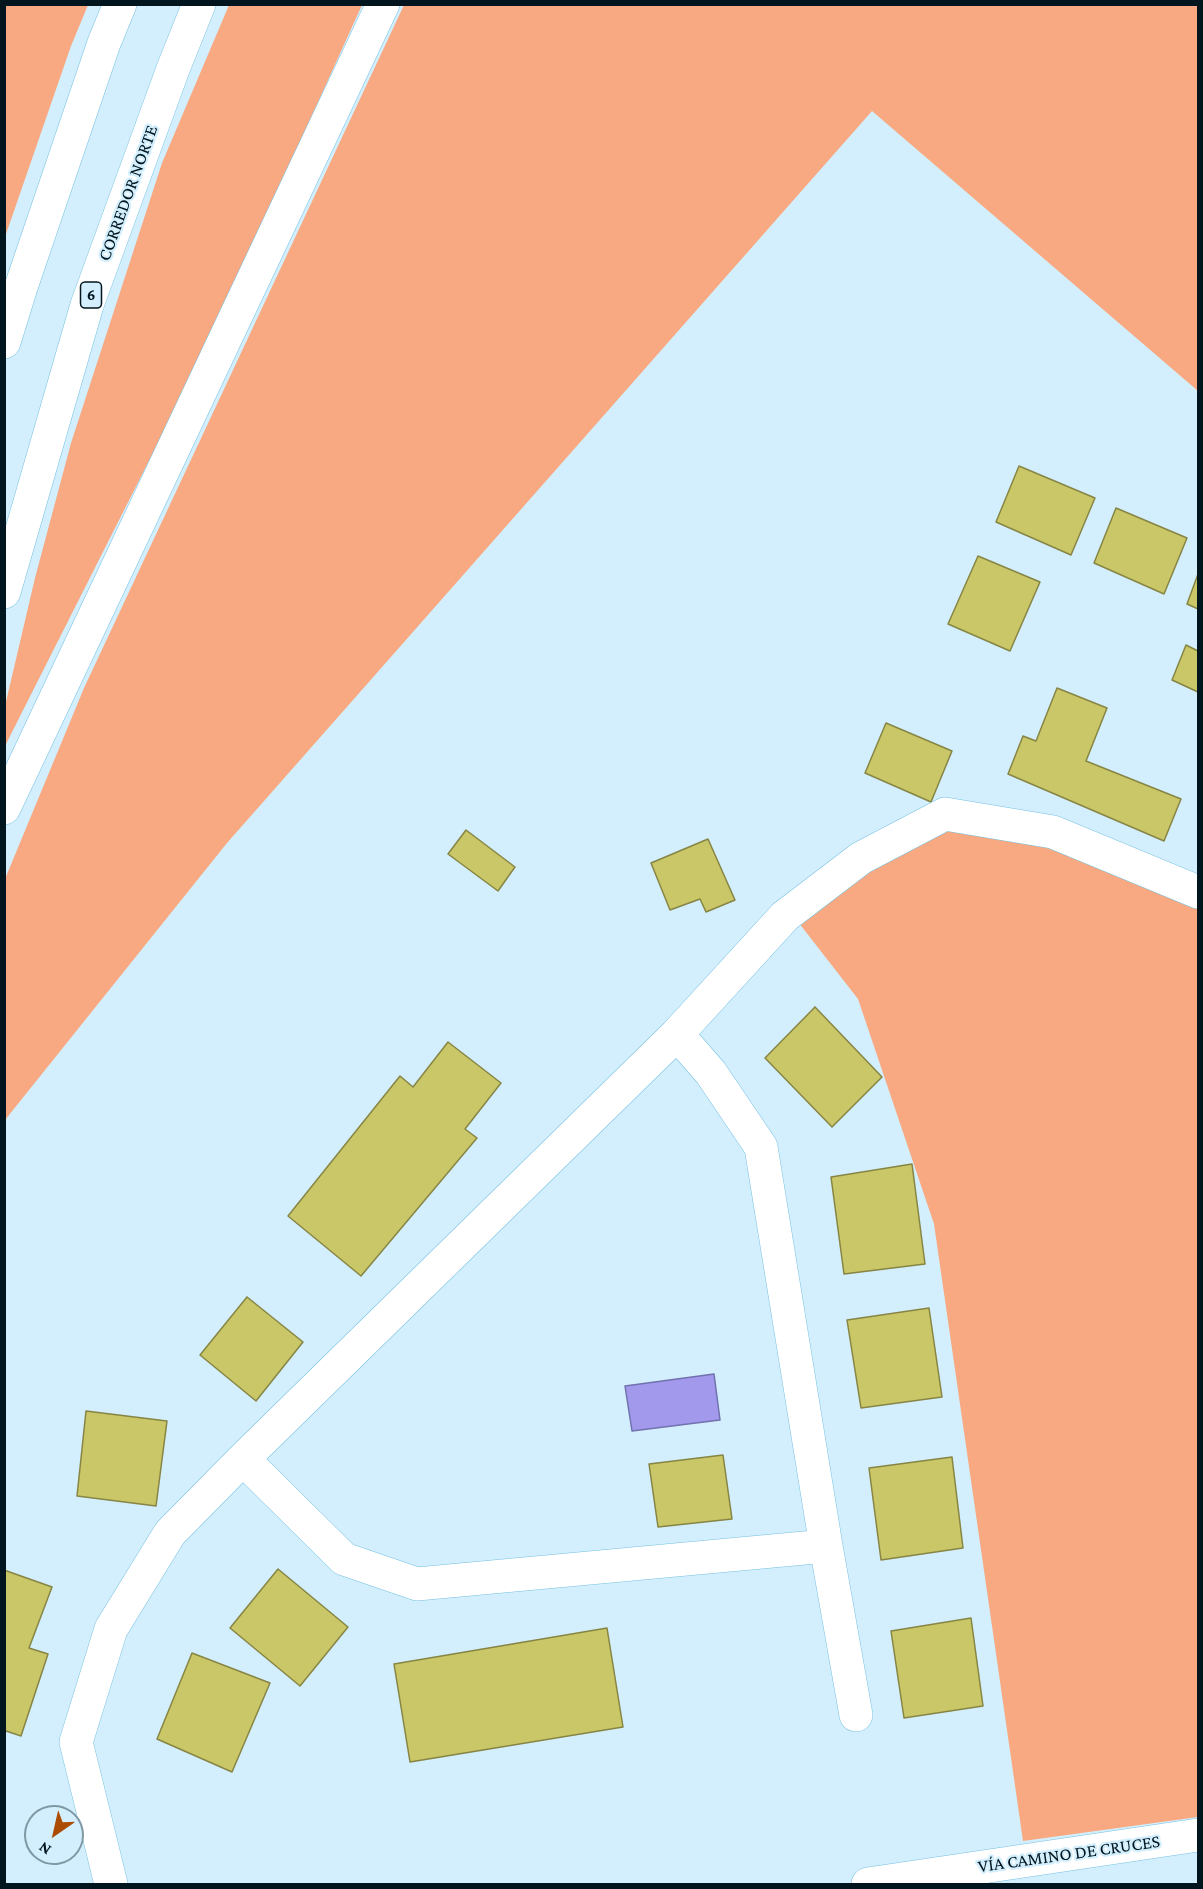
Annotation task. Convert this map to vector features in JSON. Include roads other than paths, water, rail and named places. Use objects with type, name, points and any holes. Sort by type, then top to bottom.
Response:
[{"type":"main road","points":[[4,342],[104,43],[120,4]]},
{"type":"main road","name":"CORREDOR NORTE","points":[[4,592],[87,305],[199,4]]},
{"type":"main road","points":[[4,808],[383,4]]},
{"type":"main road","points":[[111,1884],[76,1742],[111,1629],[170,1533],[677,1034],[785,916],[861,858],[945,814],[1053,832],[1198,892]]},
{"type":"main road","points":[[677,1034],[711,1073],[761,1147],[856,1715]]},
{"type":"main road","points":[[243,1459],[344,1559],[417,1584],[826,1546]]},
{"type":"main road","name":"VÍA CAMINO DE CRUCES","points":[[868,1884],[1198,1835]]}]
